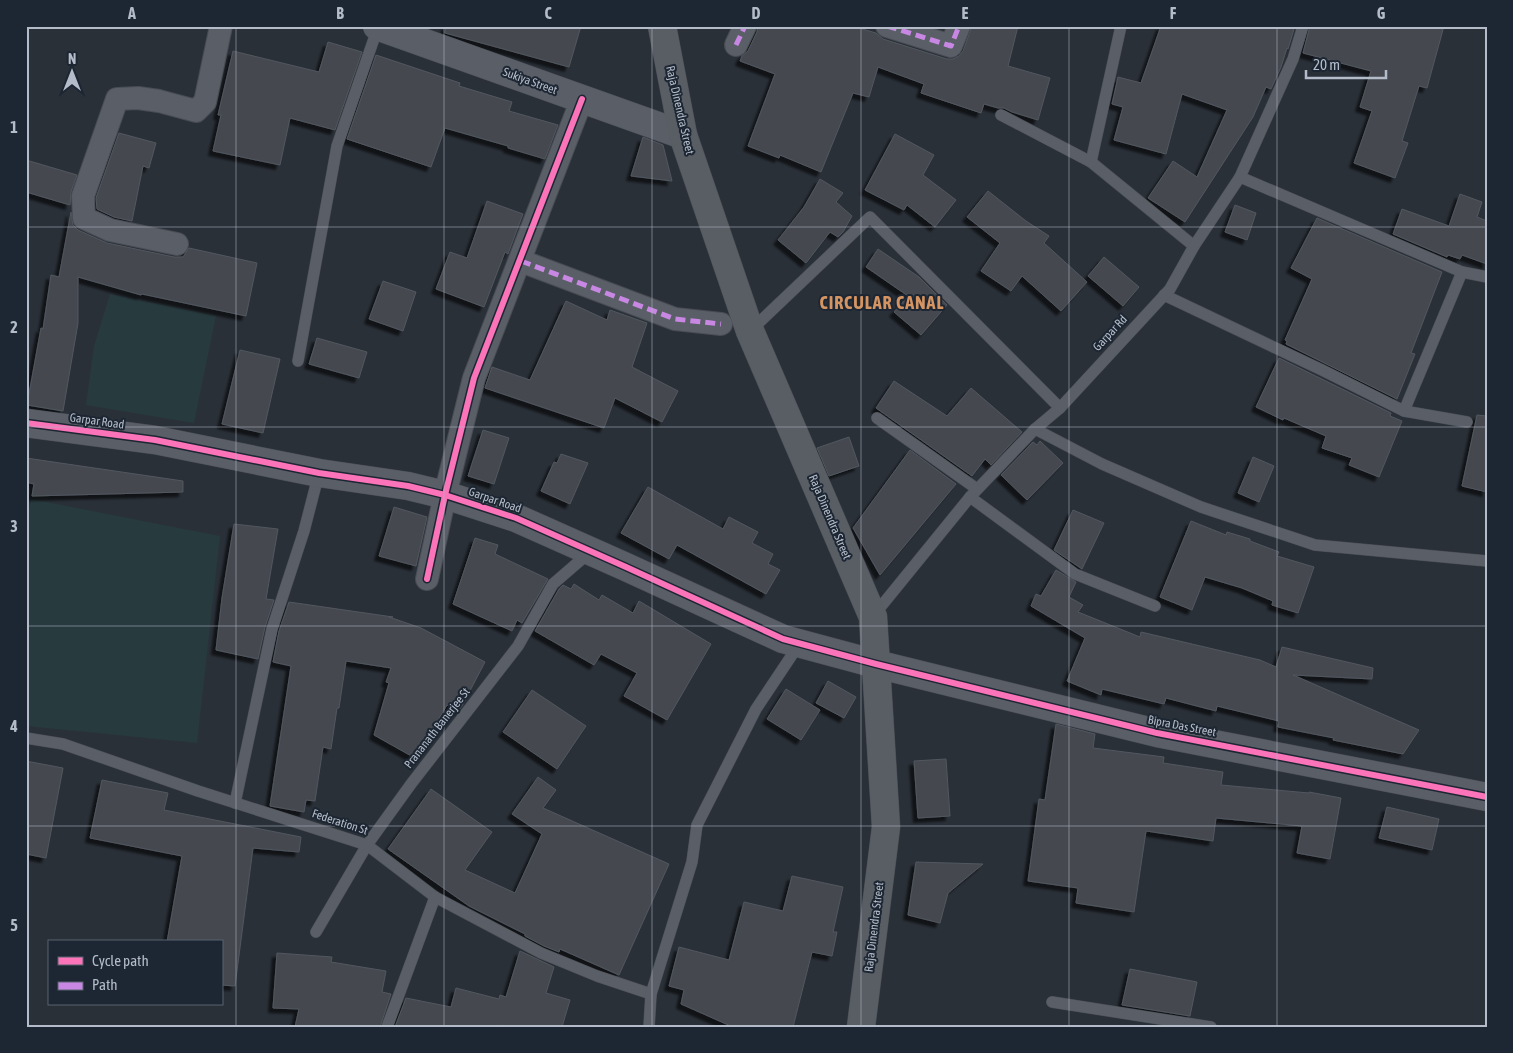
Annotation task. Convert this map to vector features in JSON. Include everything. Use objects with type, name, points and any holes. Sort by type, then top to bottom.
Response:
[{"type":"main road","name":"Raja Dinendra Street","points":[[662,26],[684,135],[750,331],[873,616],[886,827],[861,1027]]},
{"type":"street","points":[[177,244],[110,230],[84,218],[83,196],[117,100],[138,98],[159,101],[196,111],[204,102],[221,26]]},
{"type":"street","name":"Sukiya Street","points":[[378,26],[684,135]]},
{"type":"street","points":[[887,26],[951,46],[958,26]]},
{"type":"street","points":[[427,579],[474,378],[582,99]]},
{"type":"street","points":[[520,261],[675,319],[721,324]]},
{"type":"street","name":"Garpar Road","points":[[26,422],[155,440],[319,473],[408,486],[445,496],[516,518],[783,639],[876,664]]},
{"type":"street","name":"Bipra Das Street","points":[[876,664],[1157,733],[1487,797]]},
{"type":"lane","points":[[298,361],[338,146],[378,26]]},
{"type":"lane","points":[[1090,162],[1121,26]]},
{"type":"lane","name":"Garpar Rd","points":[[873,616],[973,493],[1035,429],[1060,408],[1170,289],[1194,246],[1240,177],[1293,59],[1303,26]]},
{"type":"lane","points":[[1002,115],[1090,162],[1194,246]]},
{"type":"lane","points":[[1240,177],[1462,272],[1487,278]]},
{"type":"lane","points":[[750,331],[870,217],[1060,408]]},
{"type":"lane","points":[[1404,412],[1462,272]]},
{"type":"lane","points":[[1164,295],[1322,370],[1404,412],[1467,422]]},
{"type":"lane","points":[[877,418],[1075,574],[1154,606]]},
{"type":"lane","points":[[1035,429],[1102,464],[1201,507],[1315,545],[1487,561]]},
{"type":"lane","points":[[235,803],[272,629],[304,531],[319,473]]},
{"type":"lane","name":"Prananath Banerjee St","points":[[316,932],[367,844],[410,784],[518,646],[553,584],[591,551]]},
{"type":"lane","points":[[649,1027],[651,994],[692,862],[697,825],[756,709],[800,644]]},
{"type":"lane","name":"Federation St","points":[[26,738],[62,744],[235,803],[367,844],[435,897],[542,953],[597,976],[651,994]]},
{"type":"lane","points":[[387,1027],[435,897]]},
{"type":"lane","points":[[1052,1002],[1212,1027]]},
{"type":"green space","points":[[110,294],[216,316],[194,423],[86,405],[94,346]]},
{"type":"green space","points":[[31,499],[220,536],[197,743],[26,726],[26,524]]},
{"type":"building","points":[[446,26],[581,26],[569,67],[445,33]]},
{"type":"building","points":[[758,26],[852,26],[876,33],[883,39],[947,59],[953,59],[963,51],[972,26],[1018,26],[1008,66],[1050,78],[1038,120],[1004,108],[984,104],[981,113],[921,93],[924,84],[878,67],[869,97],[853,93],[821,172],[780,155],[779,158],[748,146],[775,74],[740,61],[742,56],[748,51]]},
{"type":"building","points":[[1161,26],[1295,26],[1288,49],[1271,89],[1266,87],[1253,117],[1185,222],[1148,198],[1173,161],[1197,177],[1227,110],[1182,94],[1166,154],[1114,140],[1123,107],[1112,104],[1118,77],[1141,83]]},
{"type":"building","points":[[1310,26],[1444,26],[1427,88],[1419,86],[1402,141],[1408,143],[1395,178],[1354,163],[1372,111],[1360,107],[1371,71],[1303,53]]},
{"type":"building","points":[[328,42],[362,52],[335,130],[290,118],[280,165],[213,151],[221,115],[218,115],[233,51],[319,72]]},
{"type":"building","points":[[376,55],[460,83],[459,86],[512,102],[509,111],[558,125],[545,159],[445,128],[431,167],[347,139]]},
{"type":"building","points":[[119,133],[156,143],[149,168],[143,166],[132,221],[114,217],[97,209],[96,198]]},
{"type":"building","points":[[895,134],[934,155],[923,175],[956,200],[935,227],[907,205],[904,210],[865,190]]},
{"type":"building","points":[[643,137],[663,145],[672,181],[631,176]]},
{"type":"building","points":[[26,160],[77,175],[71,192],[70,205],[26,192]]},
{"type":"building","points":[[820,179],[843,193],[836,202],[852,216],[843,232],[838,237],[830,232],[806,263],[778,240],[804,207]]},
{"type":"building","points":[[988,191],[1026,221],[1049,236],[1044,243],[1087,282],[1061,311],[1022,276],[1011,291],[981,271],[1000,243],[967,217]]},
{"type":"building","points":[[1460,194],[1482,202],[1477,217],[1487,221],[1487,264],[1462,255],[1460,259],[1448,255],[1447,257],[1393,234],[1402,209],[1449,226]]},
{"type":"building","points":[[487,201],[523,214],[508,254],[505,252],[484,307],[436,289],[450,252],[467,258]]},
{"type":"building","points":[[1235,205],[1256,213],[1247,240],[1225,232]]},
{"type":"building","points":[[71,212],[73,225],[78,230],[107,243],[174,257],[183,257],[189,248],[257,263],[246,316],[141,295],[78,277],[78,323],[63,411],[27,405],[41,328],[43,329],[51,275],[59,277]]},
{"type":"building","points":[[1317,218],[1442,272],[1411,353],[1415,354],[1397,399],[1286,344],[1287,341],[1285,340],[1312,279],[1291,268]]},
{"type":"building","points":[[878,249],[919,277],[947,305],[921,335],[894,312],[908,296],[866,267]]},
{"type":"building","points":[[1104,257],[1139,287],[1123,306],[1088,276]]},
{"type":"building","points":[[383,281],[416,292],[403,331],[369,319]]},
{"type":"building","points":[[566,301],[607,320],[610,310],[647,323],[632,367],[678,391],[662,422],[615,398],[604,428],[485,388],[492,367],[530,380]]},
{"type":"building","points":[[317,338],[367,352],[359,378],[309,364]]},
{"type":"building","points":[[240,350],[280,359],[263,433],[222,424]]},
{"type":"building","points":[[1279,358],[1391,413],[1390,416],[1402,421],[1379,477],[1349,465],[1352,458],[1322,448],[1326,436],[1284,418],[1283,420],[1256,407]]},
{"type":"building","points":[[894,381],[947,416],[971,388],[1022,432],[991,465],[985,459],[972,476],[876,408]]},
{"type":"building","points":[[1477,415],[1487,416],[1487,492],[1462,486]]},
{"type":"building","points":[[483,430],[509,438],[494,484],[468,476]]},
{"type":"building","points":[[849,437],[859,466],[829,476],[817,448]]},
{"type":"building","points":[[1040,441],[1063,463],[1027,500],[1001,475],[1033,442],[1037,445]]},
{"type":"building","points":[[910,450],[956,484],[880,575],[853,528]]},
{"type":"building","points":[[561,454],[588,463],[570,504],[541,491],[554,462],[557,463]]},
{"type":"building","points":[[1253,457],[1274,466],[1259,502],[1238,493]]},
{"type":"building","points":[[26,458],[183,481],[183,492],[32,496],[34,484],[26,482]]},
{"type":"building","points":[[648,487],[723,529],[729,517],[758,532],[752,543],[773,554],[768,564],[780,570],[766,594],[677,545],[669,559],[621,533]]},
{"type":"building","points":[[394,507],[427,517],[416,566],[379,556]]},
{"type":"building","points":[[1073,510],[1104,523],[1082,569],[1054,550]]},
{"type":"building","points":[[1191,521],[1226,535],[1227,532],[1250,539],[1250,541],[1279,552],[1277,556],[1314,567],[1298,613],[1272,605],[1273,601],[1242,588],[1205,577],[1192,610],[1160,597]]},
{"type":"building","points":[[234,524],[278,529],[266,599],[274,600],[265,627],[258,659],[216,650]]},
{"type":"building","points":[[475,538],[498,545],[495,554],[548,579],[522,623],[517,620],[512,631],[453,604]]},
{"type":"building","points":[[1056,570],[1076,582],[1069,597],[1083,605],[1078,612],[1140,637],[1141,632],[1260,660],[1276,667],[1282,647],[1373,668],[1372,679],[1293,675],[1419,730],[1403,754],[1278,727],[1279,721],[1217,706],[1216,711],[1166,698],[1164,704],[1102,689],[1101,695],[1067,681],[1085,638],[1031,606],[1036,594],[1041,596]]},
{"type":"building","points":[[574,584],[599,600],[602,595],[633,613],[639,601],[711,644],[667,720],[624,696],[637,673],[601,654],[594,665],[535,631],[559,589],[563,585],[571,589]]},
{"type":"building","points":[[289,602],[393,617],[389,617],[421,628],[485,662],[462,706],[458,711],[447,705],[415,758],[374,735],[389,683],[386,682],[391,668],[346,661],[331,749],[323,747],[315,801],[306,800],[304,812],[270,806],[291,666],[273,662],[279,631]]},
{"type":"building","points":[[828,681],[856,697],[844,718],[816,703]]},
{"type":"building","points":[[786,689],[820,710],[801,740],[767,719]]},
{"type":"building","points":[[532,690],[586,726],[557,769],[503,732]]},
{"type":"building","points":[[1056,724],[1095,734],[1093,748],[1164,757],[1163,763],[1223,772],[1221,785],[1309,792],[1341,798],[1330,859],[1297,853],[1302,826],[1216,818],[1213,841],[1146,831],[1134,912],[1076,903],[1078,888],[1028,881],[1039,799],[1045,800]]},
{"type":"building","points":[[946,759],[950,816],[918,818],[914,761]]},
{"type":"building","points":[[26,761],[63,768],[46,858],[26,854]]},
{"type":"building","points":[[538,777],[556,790],[543,808],[669,864],[619,975],[560,949],[559,952],[544,946],[525,936],[525,934],[469,906],[388,849],[431,789],[492,832],[465,870],[515,893],[542,834],[512,814]]},
{"type":"building","points":[[102,780],[168,793],[164,810],[301,837],[299,852],[253,848],[235,986],[222,985],[222,940],[167,940],[182,856],[90,838]]},
{"type":"building","points":[[1387,807],[1439,819],[1432,850],[1379,838]]},
{"type":"building","points":[[916,862],[983,864],[948,893],[940,923],[908,915]]},
{"type":"building","points":[[792,876],[843,887],[833,932],[837,932],[832,956],[812,952],[793,1027],[733,1027],[681,1004],[684,990],[669,986],[679,947],[729,960],[744,902],[783,911]]},
{"type":"building","points":[[520,951],[554,967],[546,993],[570,1000],[562,1027],[500,1027],[496,1025],[496,1027],[395,1027],[406,998],[451,1007],[456,988],[499,999],[500,995],[506,997]]},
{"type":"building","points":[[277,953],[332,957],[331,962],[386,971],[382,992],[391,994],[380,1027],[295,1027],[299,1009],[273,1008]]},
{"type":"building","points":[[1130,969],[1197,982],[1190,1016],[1122,1005]]},
{"type":"marked path","points":[[736,45],[745,26]]},
{"type":"marked path","points":[[887,26],[951,46],[959,26]]},
{"type":"marked path","points":[[521,261],[675,319],[721,324]]},
{"type":"cycle path","points":[[427,579],[445,495],[474,378],[582,99]]},
{"type":"cycle path","points":[[26,423],[155,440],[319,473],[408,486],[445,495],[516,518],[783,639],[876,664],[1157,733],[1487,797]]},
{"type":"district","name":"CIRCULAR CANAL","points":[[882,302]]}]
